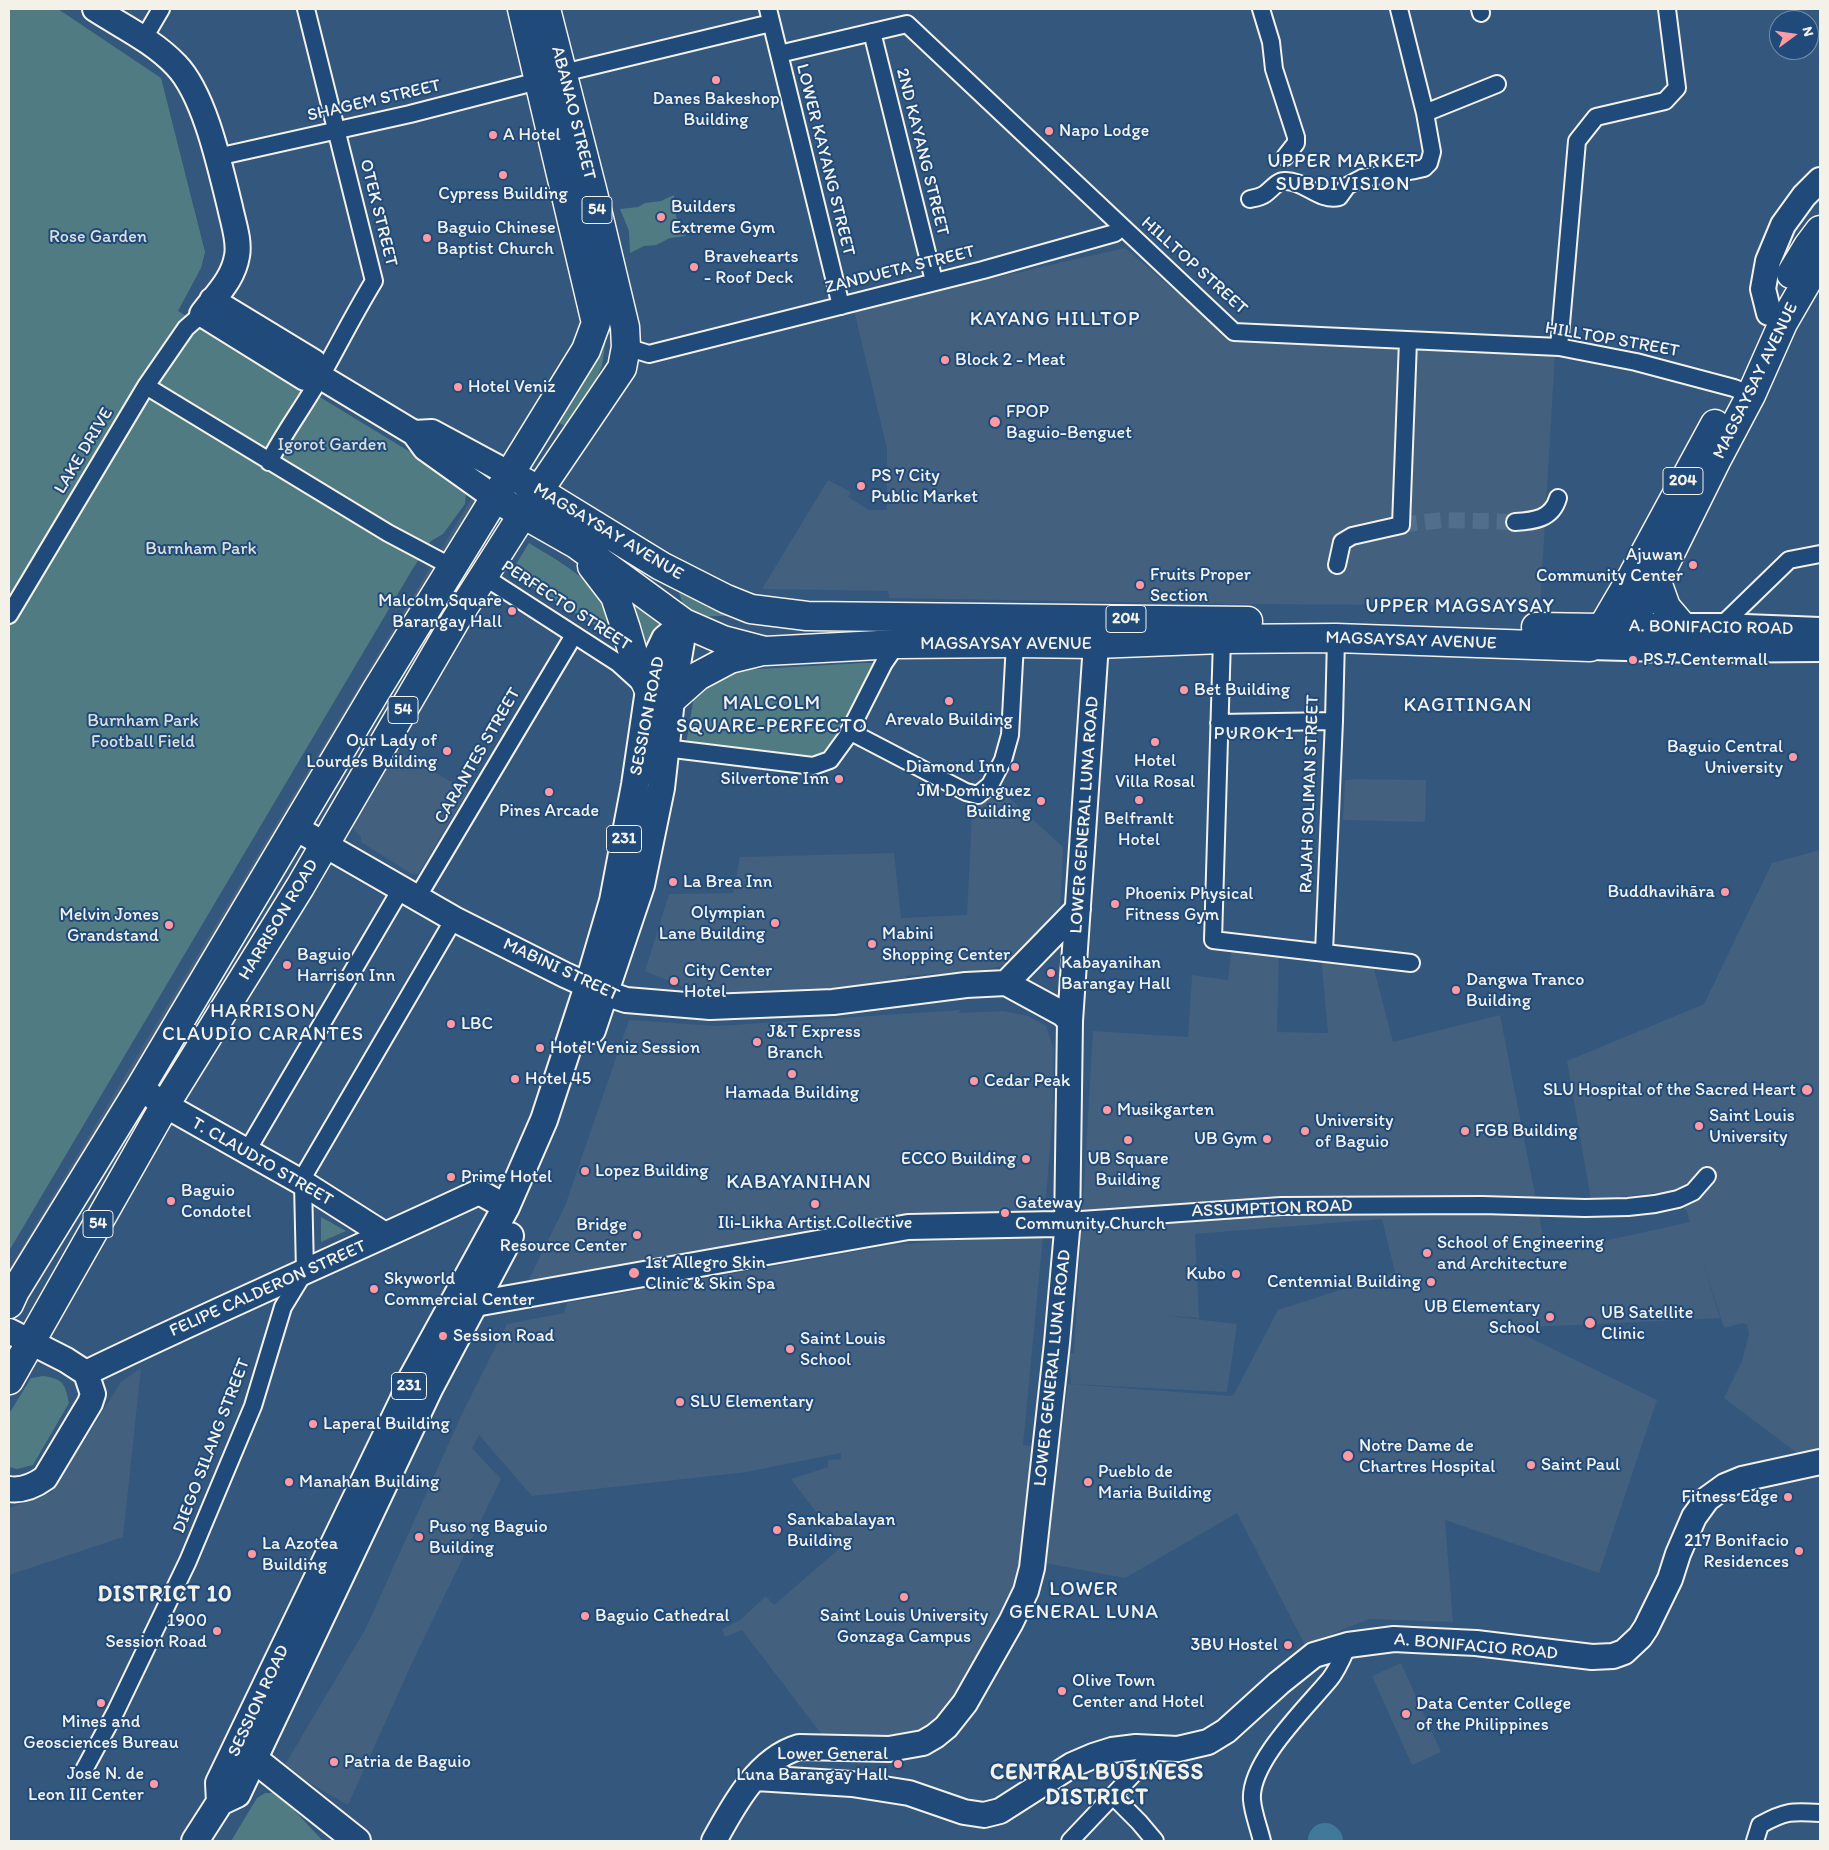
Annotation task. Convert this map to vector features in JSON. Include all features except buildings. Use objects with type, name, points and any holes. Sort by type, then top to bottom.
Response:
[{"type":"highway","name":"ABANAO STREET","points":[[522,9],[550,77],[621,309],[625,327],[626,347],[622,368],[523,514]]},
{"type":"highway","name":"ABANAO STREET","points":[[496,498],[586,350],[596,323],[550,77],[546,9]]},
{"type":"highway","name":"MAGSAYSAY AVENUE","points":[[1622,631],[1644,577],[1743,392],[1808,246],[1820,230]]},
{"type":"highway","name":"MAGSAYSAY AVENUE","points":[[1776,318],[1820,259]]},
{"type":"highway","name":"MAGSAYSAY AVENUE","points":[[510,474],[661,566],[726,599],[751,609],[807,616],[1138,619],[1622,631]]},
{"type":"highway","name":"MAGSAYSAY AVENUE","points":[[496,498],[576,544],[684,623],[723,640],[766,651],[897,644],[1096,644],[1222,639],[1622,631]]},
{"type":"highway","name":"HARRISON ROAD","points":[[9,1304],[15,1291],[140,1088],[294,827],[496,498]]},
{"type":"highway","name":"HARRISON ROAD","points":[[9,1380],[20,1336],[165,1105],[324,845],[455,621],[523,514]]},
{"type":"highway","points":[[576,544],[615,596],[635,660],[660,695],[730,659],[766,651]]},
{"type":"highway","points":[[661,566],[684,623],[773,622],[807,616]]},
{"type":"highway","name":"MAGSAYSAY AVENUE","points":[[1622,631],[1642,605],[1644,577]]},
{"type":"highway","points":[[1644,577],[1683,627]]},
{"type":"main road","name":"SESSION ROAD","points":[[220,1802],[219,1783],[403,1401],[411,1380],[506,1207],[641,885],[661,788],[665,748],[655,660],[664,639],[684,623]]},
{"type":"main road","name":"SESSION ROAD","points":[[195,1841],[220,1802],[237,1794],[429,1389],[528,1201],[552,1145],[596,990],[635,785],[660,695]]},
{"type":"main road","points":[[254,1759],[357,1841]]},
{"type":"street","points":[[95,9],[162,51],[178,66],[189,81],[196,96],[217,157],[237,236],[238,255],[228,282],[207,307],[314,362],[321,377],[414,433],[424,448],[496,498]]},
{"type":"street","points":[[144,38],[161,9]]},
{"type":"street","name":"OTEK STREET","points":[[269,462],[277,446],[321,377],[350,321],[374,281],[306,9]]},
{"type":"street","points":[[1261,9],[1271,42],[1274,68],[1296,137],[1296,143],[1286,157]]},
{"type":"street","points":[[1250,200],[1263,195],[1281,181],[1290,181],[1314,193],[1332,199],[1339,197],[1347,186],[1362,178],[1424,168],[1429,163],[1432,152],[1425,113],[1399,9]]},
{"type":"street","points":[[1560,348],[1578,141],[1596,117],[1665,101],[1677,88],[1667,9]]},
{"type":"street","name":"SHAGEM STREET","points":[[217,157],[410,114],[770,16]]},
{"type":"street","name":"LOWER KAYANG STREET","points":[[770,16],[841,306]]},
{"type":"street","name":"HILLTOP STREET","points":[[779,54],[907,24],[1234,332],[1560,348],[1636,362],[1743,392]]},
{"type":"street","name":"2ND KAYANG STREET","points":[[872,32],[934,281]]},
{"type":"street","points":[[1425,113],[1497,84]]},
{"type":"street","points":[[1776,318],[1763,290],[1768,261],[1783,225],[1804,196],[1820,180]]},
{"type":"street","name":"ZANDUETA STREET","points":[[626,347],[649,354],[983,270],[1115,233],[1122,227]]},
{"type":"street","name":"LAKE DRIVE","points":[[9,615],[146,386],[186,328],[207,307]]},
{"type":"street","points":[[1337,565],[1342,542],[1352,536],[1401,525],[1408,341]]},
{"type":"street","points":[[146,386],[388,533],[452,567]]},
{"type":"street","points":[[414,433],[432,432],[510,474]]},
{"type":"street","points":[[1515,522],[1532,521],[1548,515],[1555,507],[1558,498]]},
{"type":"street","points":[[1721,626],[1789,560],[1820,554]]},
{"type":"street","name":"PERFECTO STREET","points":[[483,576],[618,663],[660,695]]},
{"type":"street","name":"A. BONIFACIO ROAD","points":[[1622,631],[1721,626],[1820,630]]},
{"type":"street","name":"A. BONIFACIO ROAD","points":[[1622,631],[1696,650],[1820,649]]},
{"type":"street","name":"CARANTES STREET","points":[[247,1152],[574,635]]},
{"type":"street","name":"RAJAH SOLIMAN STREET","points":[[1324,952],[1336,638]]},
{"type":"street","points":[[1222,639],[1213,940],[1411,963]]},
{"type":"street","points":[[849,731],[966,792],[978,795],[990,785],[1002,760],[1010,734],[1016,643]]},
{"type":"street","points":[[665,748],[813,766],[830,760],[849,731],[884,663],[897,644]]},
{"type":"street","name":"LOWER GENERAL LUNA ROAD","points":[[714,1841],[742,1793],[783,1754],[799,1747],[889,1749],[923,1743],[935,1736],[946,1727],[965,1703],[1012,1622],[1026,1590],[1032,1568],[1057,1343],[1067,1226],[1070,1021],[1096,644]]},
{"type":"street","points":[[1219,723],[1334,721]]},
{"type":"street","name":"MABINI STREET","points":[[294,827],[454,919],[596,990],[626,1000],[710,1007],[836,1002],[966,985],[1006,983]]},
{"type":"street","points":[[1070,1021],[1063,1014],[1006,983],[1078,909]]},
{"type":"street","points":[[305,1271],[303,1183],[306,1172],[454,919]]},
{"type":"street","name":"T. CLAUDIO STREET","points":[[140,1088],[165,1105],[303,1183],[385,1236]]},
{"type":"street","name":"ASSUMPTION ROAD","points":[[475,1304],[908,1228],[1056,1224],[1067,1226],[1280,1206],[1482,1205],[1585,1208],[1628,1207],[1678,1199],[1693,1192],[1707,1176]]},
{"type":"street","name":"FELIPE CALDERON STREET","points":[[86,1372],[479,1192],[506,1207]]},
{"type":"street","name":"DIEGO SILANG STREET","points":[[84,1770],[116,1711],[188,1561],[253,1406],[283,1307],[305,1271]]},
{"type":"street","points":[[9,1489],[24,1489],[45,1478],[90,1404],[93,1394],[86,1372],[20,1336]]},
{"type":"street","name":"A. BONIFACIO ROAD","points":[[756,1778],[852,1784],[909,1793],[964,1812],[984,1815],[1000,1811],[1072,1765],[1093,1756],[1112,1750],[1136,1747],[1178,1749],[1208,1742],[1226,1731],[1279,1683],[1314,1655],[1348,1645],[1394,1639],[1476,1643],[1592,1658],[1613,1656],[1624,1652],[1640,1637],[1646,1628],[1670,1580],[1678,1554],[1694,1517],[1707,1499],[1725,1486],[1742,1479],[1820,1462]]},
{"type":"street","points":[[1262,1841],[1252,1800],[1254,1782],[1266,1758],[1291,1722],[1331,1677],[1348,1645]]},
{"type":"street","points":[[1070,1841],[1158,1749]]},
{"type":"street","points":[[1113,1796],[1140,1822],[1155,1841]]},
{"type":"street","points":[[1755,1841],[1760,1825],[1779,1814],[1795,1811],[1820,1813]]},
{"type":"shaded area","points":[[1125,248],[1233,340],[1555,354],[1540,606],[1241,604],[889,598],[888,591],[762,589],[828,480],[851,492],[848,497],[869,510],[887,510],[887,449],[854,310]]},
{"type":"shaded area","points":[[473,496],[500,516],[164,1071],[9,1280],[9,1269]]},
{"type":"shaded area","points":[[397,750],[468,792],[418,874],[412,874],[361,842],[361,837],[353,829],[355,821]]},
{"type":"shaded area","points":[[1345,780],[1426,780],[1425,822],[1343,820]]},
{"type":"shaded area","points":[[997,787],[1063,847],[1060,912],[1018,954],[1001,966],[983,970],[906,976],[907,984],[711,998],[645,971],[669,894],[733,893],[740,857],[894,853],[901,918],[967,915],[972,813]]},
{"type":"shaded area","points":[[1820,850],[1820,1460],[1805,1459],[1724,1398],[1742,1361],[1749,1334],[1747,1325],[1743,1323],[1724,1328],[1700,1252],[1720,1318],[1510,1328],[1657,1400],[1599,1573],[1445,1520],[1453,1622],[1369,1619],[1305,1645],[1237,1513],[1125,1578],[1045,1563],[1068,1384],[1233,1396],[1278,1310],[1395,1272],[1382,1219],[1195,1234],[1199,1318],[1169,1316],[1237,1324],[1227,1392],[1071,1384],[1069,1353],[1074,1353],[1093,1031],[1188,1037],[1192,975],[1228,980],[1232,946],[1279,951],[1277,1032],[1328,1033],[1321,957],[1373,965],[1393,1042],[1500,1015],[1546,1251],[1563,1250],[1690,1222],[1687,1211],[1663,1192],[1591,1200],[1567,1061],[1704,1004],[1772,863]]},
{"type":"shaded area","points":[[961,1010],[958,1013],[1003,1011],[1029,1016],[1046,1026],[1054,1049],[1053,1112],[1045,1209],[875,1220],[822,1235],[522,1293],[565,1206],[629,1020],[717,1026]]},
{"type":"shaded area","points":[[1041,1234],[1043,1236],[1023,1445],[1034,1446],[1023,1586],[933,1733],[829,1744],[742,1630],[725,1637],[722,1629],[740,1620],[766,1596],[774,1605],[840,1548],[838,1541],[791,1479],[828,1467],[828,1460],[841,1459],[841,1453],[747,1472],[532,1496],[479,1435],[472,1448],[501,1479],[412,1663],[348,1805],[283,1768],[366,1628],[461,1416],[507,1324],[564,1313],[567,1303],[893,1245]]},
{"type":"shaded area","points":[[141,1368],[123,1537],[9,1575],[9,1508],[52,1492],[121,1382]]},
{"type":"shaded area","name":"Data Center College of the Philippines","points":[[1401,1663],[1441,1752],[1412,1765],[1372,1676]]},
{"type":"green space","name":"Burnham Park","points":[[9,9],[58,9],[161,78],[205,252],[201,268],[178,311],[463,484],[466,492],[465,504],[443,534],[431,541],[412,570],[9,1251]]},
{"type":"green space","points":[[674,195],[676,217],[686,236],[670,238],[656,245],[644,246],[630,253],[629,231],[620,209],[638,207],[645,203],[661,201]]},
{"type":"green space","points":[[607,332],[602,366],[593,386],[567,427],[559,423],[584,382]]},
{"type":"green space","points":[[529,543],[564,565],[588,584],[600,600],[613,627],[606,632],[510,574]]},
{"type":"green space","points":[[676,584],[745,615],[694,617],[685,611]]},
{"type":"green space","points":[[624,588],[668,623],[646,657]]},
{"type":"green space","points":[[884,663],[830,760],[685,750],[694,696],[708,682],[741,670]]},
{"type":"green space","points":[[321,1217],[346,1231],[321,1242]]},
{"type":"green space","points":[[43,1376],[59,1381],[65,1387],[69,1403],[33,1465],[17,1469],[9,1467],[9,1414],[31,1378]]},
{"type":"green space","points":[[265,1793],[278,1793],[323,1841],[231,1841],[257,1798]]},
{"type":"tunnel","points":[[1401,525],[1443,520],[1515,522]]},
{"type":"place","name":"Danes Bakeshop Building","points":[[716,80]]},
{"type":"place","name":"Napo Lodge","points":[[1049,131]]},
{"type":"place","name":"A Hotel","points":[[493,135]]},
{"type":"place","name":"Cypress Building","points":[[503,175]]},
{"type":"place","name":"Builders Extreme Gym","points":[[661,217]]},
{"type":"place","name":"Baguio Chinese Baptist Church","points":[[427,238]]},
{"type":"place","name":"Bravehearts - Roof Deck","points":[[694,267]]},
{"type":"place","name":"Block 2 - Meat","points":[[945,360]]},
{"type":"place","name":"Hotel Veniz","points":[[458,387]]},
{"type":"place","name":"FPOP Baguio-Benguet","points":[[995,422]]},
{"type":"place","name":"PS 7 City Public Market","points":[[861,486]]},
{"type":"place","name":"Ajuwan Community Center","points":[[1693,565]]},
{"type":"place","name":"Fruits Proper Section","points":[[1140,585]]},
{"type":"place","name":"Malcolm Square Barangay Hall","points":[[512,611]]},
{"type":"place","name":"PS 7 Centermall","points":[[1633,660]]},
{"type":"place","name":"Bet Building","points":[[1184,690]]},
{"type":"place","name":"Arevalo Building","points":[[949,701]]},
{"type":"place","name":"Hotel Villa Rosal","points":[[1155,742]]},
{"type":"place","name":"Our Lady of Lourdes Building","points":[[447,751]]},
{"type":"place","name":"Baguio Central University","points":[[1793,757]]},
{"type":"place","name":"Diamond Inn","points":[[1015,767]]},
{"type":"place","name":"Silvertone Inn","points":[[839,779]]},
{"type":"place","name":"Pines Arcade","points":[[549,792]]},
{"type":"place","name":"Belfranlt Hotel","points":[[1139,800]]},
{"type":"place","name":"JM Dominguez Building","points":[[1041,801]]},
{"type":"place","name":"La Brea Inn","points":[[673,882]]},
{"type":"place","name":"Buddhavihāra","points":[[1725,892]]},
{"type":"place","name":"Phoenix Physical Fitness Gym","points":[[1115,904]]},
{"type":"place","name":"Olympian Lane Building","points":[[775,923]]},
{"type":"place","name":"Melvin Jones Grandstand","points":[[169,925]]},
{"type":"place","name":"Mabini Shopping Center","points":[[872,944]]},
{"type":"place","name":"Baguio Harrison Inn","points":[[287,965]]},
{"type":"place","name":"Kabayanihan Barangay Hall","points":[[1051,973]]},
{"type":"place","name":"City Center Hotel","points":[[674,981]]},
{"type":"place","name":"Dangwa Tranco Building","points":[[1456,990]]},
{"type":"place","name":"LBC","points":[[451,1024]]},
{"type":"place","name":"J&T Express Branch","points":[[757,1042]]},
{"type":"place","name":"Hotel Veniz Session","points":[[540,1048]]},
{"type":"place","name":"Hamada Building","points":[[792,1074]]},
{"type":"place","name":"Hotel 45","points":[[515,1079]]},
{"type":"place","name":"Cedar Peak","points":[[974,1081]]},
{"type":"place","name":"SLU Hospital of the Sacred Heart","points":[[1807,1090]]},
{"type":"place","name":"Musikgarten","points":[[1107,1110]]},
{"type":"place","name":"Saint Louis University","points":[[1699,1126]]},
{"type":"place","name":"University of Baguio","points":[[1305,1131]]},
{"type":"place","name":"FGB Building","points":[[1465,1131]]},
{"type":"place","name":"UB Gym","points":[[1267,1139]]},
{"type":"place","name":"UB Square Building","points":[[1128,1140]]},
{"type":"place","name":"ECCO Building","points":[[1026,1159]]},
{"type":"place","name":"Lopez Building","points":[[585,1171]]},
{"type":"place","name":"Prime Hotel","points":[[451,1177]]},
{"type":"place","name":"Baguio Condotel","points":[[171,1201]]},
{"type":"place","name":"Ili-Likha Artist Collective","points":[[815,1204]]},
{"type":"place","name":"Gateway Community Church","points":[[1005,1213]]},
{"type":"place","name":"Bridge Resource Center","points":[[637,1235]]},
{"type":"place","name":"School of Engineering and Architecture","points":[[1427,1253]]},
{"type":"place","name":"1st Allegro Skin Clinic & Skin Spa","points":[[634,1273]]},
{"type":"place","name":"Kubo","points":[[1236,1274]]},
{"type":"place","name":"Centennial Building","points":[[1431,1282]]},
{"type":"place","name":"Skyworld Commercial Center","points":[[374,1289]]},
{"type":"place","name":"UB Elementary School","points":[[1550,1317]]},
{"type":"place","name":"UB Satellite Clinic","points":[[1590,1323]]},
{"type":"place","name":"Session Road","points":[[443,1336]]},
{"type":"place","name":"Saint Louis School","points":[[790,1349]]},
{"type":"place","name":"SLU Elementary","points":[[680,1402]]},
{"type":"place","name":"Laperal Building","points":[[313,1424]]},
{"type":"place","name":"Notre Dame de Chartres Hospital","points":[[1348,1456]]},
{"type":"place","name":"Saint Paul","points":[[1531,1465]]},
{"type":"place","name":"Manahan Building","points":[[289,1482]]},
{"type":"place","name":"Pueblo de Maria Building","points":[[1088,1482]]},
{"type":"place","name":"Fitness Edge","points":[[1788,1497]]},
{"type":"place","name":"Sankabalayan Building","points":[[777,1530]]},
{"type":"place","name":"Puso ng Baguio Building","points":[[419,1537]]},
{"type":"place","name":"217 Bonifacio Residences","points":[[1799,1551]]},
{"type":"place","name":"La Azotea Building","points":[[252,1554]]},
{"type":"place","name":"Saint Louis University Gonzaga Campus","points":[[904,1597]]},
{"type":"place","name":"Baguio Cathedral","points":[[585,1616]]},
{"type":"place","name":"1900 Session Road","points":[[217,1631]]},
{"type":"place","name":"3BU Hostel","points":[[1288,1645]]},
{"type":"place","name":"Olive Town Center and Hotel","points":[[1062,1691]]},
{"type":"place","name":"Mines and Geosciences Bureau","points":[[101,1703]]},
{"type":"place","name":"Data Center College of the Philippines","points":[[1406,1714]]},
{"type":"place","name":"Patria de Baguio","points":[[334,1762]]},
{"type":"place","name":"Lower General Luna Barangay Hall","points":[[898,1764]]},
{"type":"place","name":"Jose N. de Leon III Center","points":[[154,1784]]},
{"type":"district","name":"UPPER MARKET SUBDIVISION","points":[[1343,174]]},
{"type":"district","name":"KAYANG HILLTOP","points":[[1055,320]]},
{"type":"district","name":"UPPER MAGSAYSAY","points":[[1460,607]]},
{"type":"district","name":"KAGITINGAN","points":[[1468,706]]},
{"type":"district","name":"MALCOLM SQUARE-PERFECTO","points":[[772,716]]},
{"type":"district","name":"PUROK 1","points":[[1254,734]]},
{"type":"district","name":"HARRISON CLAUDIO CARANTES","points":[[263,1024]]},
{"type":"district","name":"KABAYANIHAN","points":[[799,1183]]},
{"type":"district","name":"DISTRICT 10","points":[[165,1595]]},
{"type":"district","name":"LOWER GENERAL LUNA","points":[[1084,1602]]},
{"type":"district","name":"CENTRAL BUSINESS DISTRICT","points":[[1097,1786]]},
{"type":"park label","name":"Rose Garden","points":[[98,237]]},
{"type":"park label","name":"Igorot Garden","points":[[332,445]]},
{"type":"park label","name":"Burnham Park Football Field","points":[[143,731]]}]
